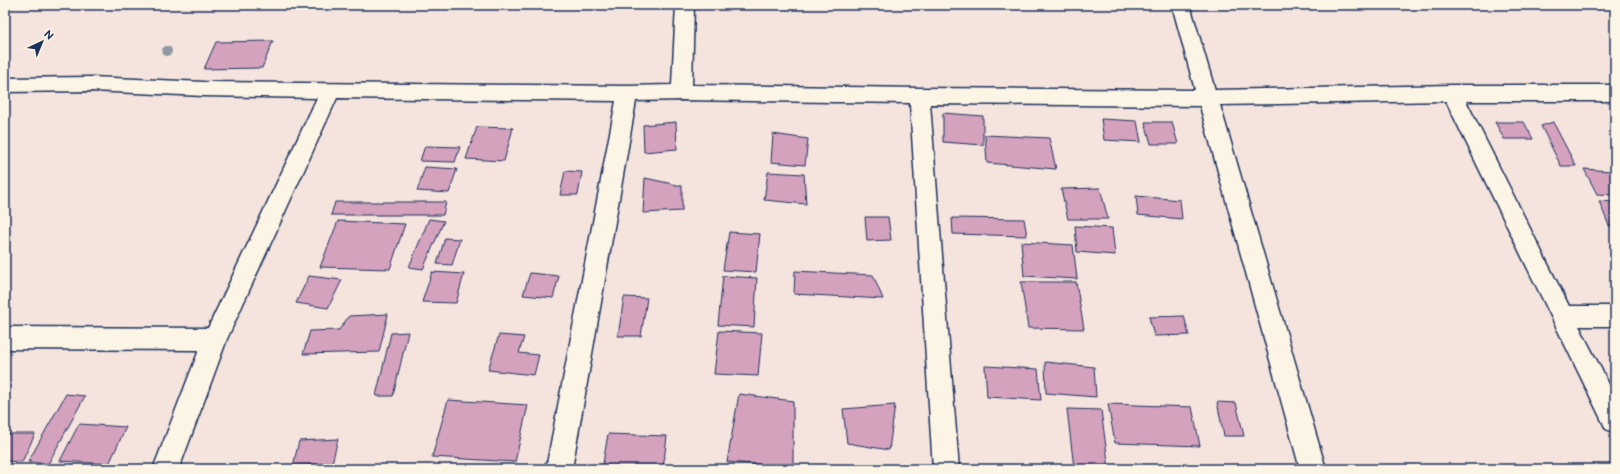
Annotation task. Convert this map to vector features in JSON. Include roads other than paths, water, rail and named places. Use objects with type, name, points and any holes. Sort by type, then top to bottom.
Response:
[{"type":"street","points":[[682,92],[685,5]]},
{"type":"street","points":[[1181,5],[1313,469]]},
{"type":"street","points":[[5,85],[91,84],[204,89],[330,91],[627,94],[682,92],[919,96],[1208,98],[1452,93],[1615,93]]},
{"type":"street","points":[[166,469],[215,338],[330,91]]},
{"type":"street","points":[[1452,93],[1615,421]]},
{"type":"street","points":[[559,469],[627,94]]},
{"type":"street","points":[[919,96],[946,469]]},
{"type":"street","points":[[1562,316],[1615,316]]},
{"type":"street","points":[[5,338],[215,338]]}]
